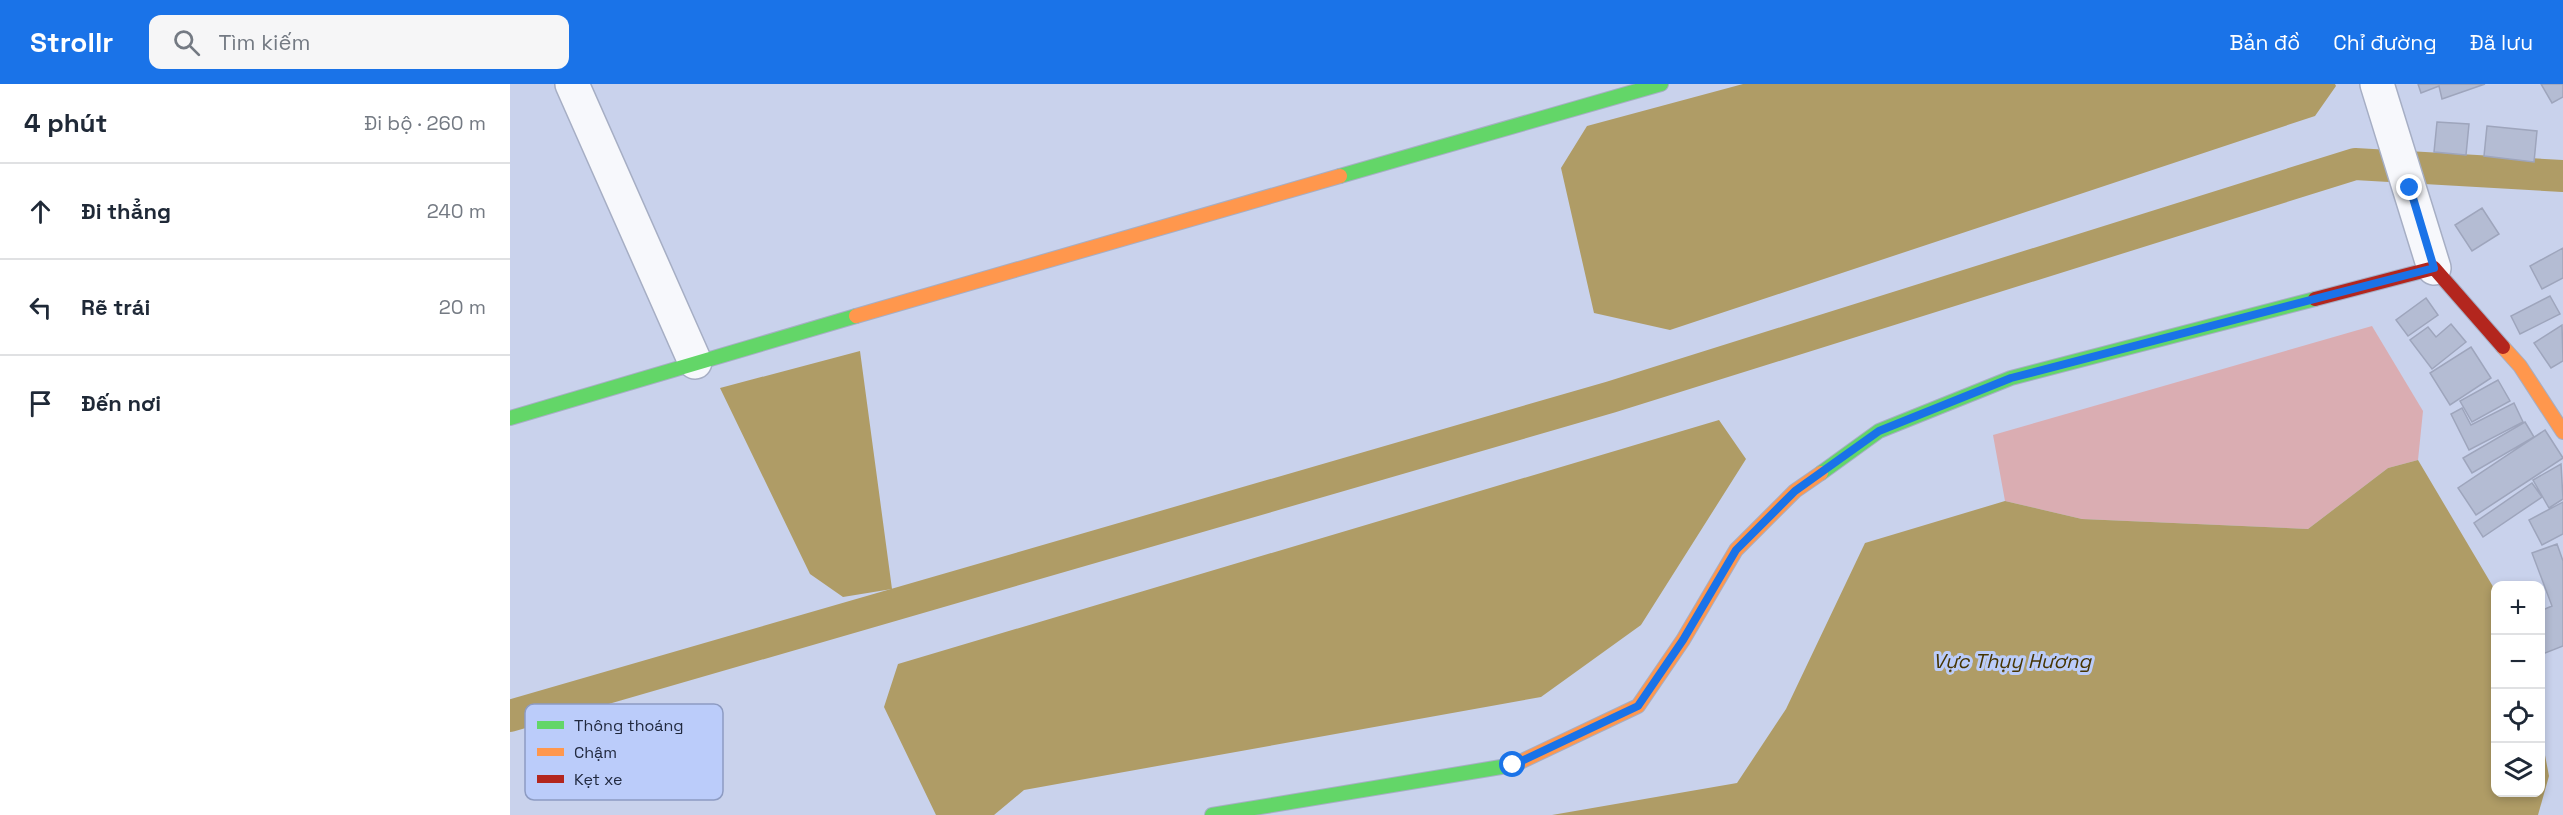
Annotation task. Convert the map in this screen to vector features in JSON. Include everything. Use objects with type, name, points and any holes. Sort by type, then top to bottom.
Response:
[{"type":"main road","points":[[510,418],[695,362],[1661,84]]},
{"type":"main road","points":[[1212,815],[1513,765],[1638,706],[1683,640],[1736,550],[1795,491],[1879,431],[2011,378],[2434,268],[2520,366],[2563,432]]},
{"type":"street","points":[[572,84],[695,362]]},
{"type":"street","points":[[2377,84],[2434,268]]},
{"type":"shaded area","points":[[2372,326],[2423,411],[2418,460],[2388,468],[2308,529],[2082,519],[2005,501],[1993,435]]},
{"type":"water","points":[[1743,84],[2335,84],[2336,86],[2315,116],[1670,330],[1594,313],[1561,168],[1587,126]]},
{"type":"water","points":[[860,351],[892,589],[843,597],[810,574],[720,388]]},
{"type":"water","points":[[1719,420],[1746,459],[1641,625],[1541,697],[1024,790],[994,815],[936,815],[884,707],[898,664]]},
{"type":"water","name":"Vực Thụy Hương","points":[[2418,460],[2491,583],[2491,797],[2543,797],[2538,815],[1552,815],[1737,783],[1786,709],[1865,543],[2005,501],[2082,519],[2308,529],[2388,468]]},
{"type":"water","name":"Vực Thụy Hương","points":[[2545,755],[2549,776],[2545,790]]},
{"type":"building","points":[[2418,84],[2485,84],[2442,99],[2439,86],[2421,93]]},
{"type":"building","points":[[2541,84],[2563,84],[2563,97],[2552,103]]},
{"type":"building","points":[[2437,122],[2469,124],[2466,155],[2434,152]]},
{"type":"building","points":[[2487,126],[2537,131],[2534,162],[2484,156]]},
{"type":"building","points":[[2482,208],[2499,234],[2472,251],[2455,225]]},
{"type":"building","points":[[2563,248],[2563,278],[2542,289],[2530,266]]},
{"type":"building","points":[[2550,296],[2560,314],[2520,334],[2511,316]]},
{"type":"building","points":[[2426,298],[2438,315],[2408,336],[2396,320]]},
{"type":"building","points":[[2451,324],[2466,342],[2432,369],[2410,340],[2428,327],[2436,337]]},
{"type":"building","points":[[2562,325],[2563,361],[2551,368],[2534,343]]},
{"type":"building","points":[[2471,347],[2491,378],[2450,405],[2430,373]]},
{"type":"building","points":[[2498,380],[2510,401],[2472,422],[2460,401]]},
{"type":"building","points":[[2514,403],[2523,422],[2469,450],[2451,414],[2462,408],[2471,425]]},
{"type":"building","points":[[2525,422],[2534,437],[2472,473],[2463,458]]},
{"type":"building","points":[[2545,430],[2563,458],[2476,515],[2458,488]]},
{"type":"building","points":[[2561,464],[2563,499],[2549,508],[2533,480]]},
{"type":"building","points":[[2532,483],[2542,497],[2483,537],[2474,523]]},
{"type":"building","points":[[2563,502],[2563,534],[2542,545],[2529,520]]},
{"type":"building","points":[[2557,544],[2563,561],[2563,646],[2545,653],[2545,609],[2552,606],[2545,581],[2543,581],[2532,553]]},
{"type":"waterway","points":[[551,704],[1611,397],[2355,164],[2563,176]]},
{"type":"waterway","points":[[510,716],[525,712]]},
{"type":"traffic: fast","points":[[1340,176],[1661,84]]},
{"type":"traffic: fast","points":[[1821,473],[1879,431],[2011,378],[2315,299]]},
{"type":"traffic: fast","points":[[510,418],[856,316]]},
{"type":"traffic: fast","points":[[1212,815],[1520,762]]},
{"type":"traffic: slow","points":[[856,316],[1340,176]]},
{"type":"traffic: slow","points":[[2503,347],[2520,366],[2563,432]]},
{"type":"traffic: slow","points":[[1520,762],[1638,706],[1683,640],[1736,550],[1795,491],[1821,473]]},
{"type":"traffic: jam","points":[[2315,299],[2434,268],[2503,347]]},
{"type":"route","points":[[1513,765],[1638,706],[1683,640],[1736,550],[1795,491],[1879,431],[2011,378],[2434,268],[2410,188]]}]
